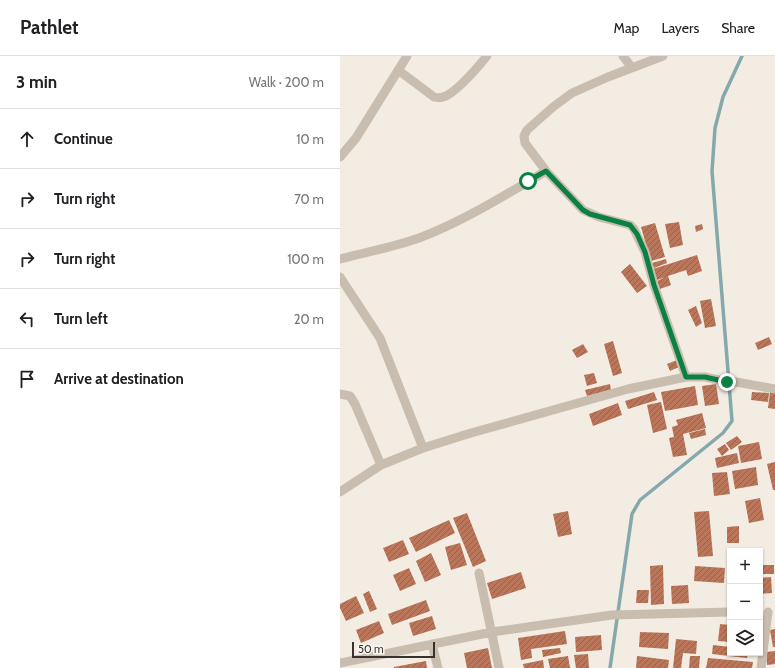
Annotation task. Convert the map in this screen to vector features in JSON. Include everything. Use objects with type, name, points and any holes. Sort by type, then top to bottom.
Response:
[{"type":"street","points":[[340,157],[356,138],[407,56]]},
{"type":"street","points":[[398,70],[434,97],[440,98],[446,96],[462,84],[487,56]]},
{"type":"street","points":[[623,56],[632,68]]},
{"type":"street","points":[[663,56],[608,77],[572,93],[553,107],[527,130],[524,136],[525,143],[546,171],[583,210],[590,214],[630,225],[634,229],[645,252],[654,285],[686,377]]},
{"type":"street","points":[[340,259],[420,237],[456,222],[546,171]]},
{"type":"street","points":[[340,277],[380,338],[423,448]]},
{"type":"street","points":[[340,492],[381,464],[423,448],[628,389],[686,377],[705,377],[775,389]]},
{"type":"street","points":[[340,394],[350,396],[355,404],[381,464]]},
{"type":"street","points":[[479,573],[500,668]]},
{"type":"street","points":[[761,668],[768,611]]},
{"type":"street","points":[[340,663],[492,632],[612,615],[727,612]]},
{"type":"street","points":[[432,644],[438,668]]},
{"type":"building","points":[[679,222],[683,245],[670,248],[665,224]]},
{"type":"building","points":[[655,223],[665,257],[651,261],[641,227]]},
{"type":"building","points":[[702,224],[703,229],[696,232],[695,226]]},
{"type":"building","points":[[697,255],[702,271],[688,276],[686,270],[668,276],[671,285],[660,289],[657,281],[666,277],[657,280],[653,269]]},
{"type":"building","points":[[666,259],[667,263],[654,268],[652,263]]},
{"type":"building","points":[[630,264],[647,286],[637,293],[621,272]]},
{"type":"building","points":[[711,299],[716,326],[705,328],[700,301]]},
{"type":"building","points":[[696,306],[702,323],[696,327],[688,310]]},
{"type":"building","points":[[769,337],[772,344],[758,350],[755,343]]},
{"type":"building","points":[[613,341],[622,373],[613,376],[604,344]]},
{"type":"building","points":[[583,344],[588,352],[577,358],[572,350]]},
{"type":"building","points":[[677,360],[679,367],[670,371],[667,364]]},
{"type":"building","points":[[594,373],[597,383],[587,386],[584,375]]},
{"type":"building","points":[[610,384],[611,390],[587,396],[585,390]]},
{"type":"building","points":[[716,384],[719,404],[705,406],[702,386]]},
{"type":"building","points":[[695,386],[698,405],[665,411],[661,392]]},
{"type":"building","points":[[654,392],[657,400],[628,409],[625,401]]},
{"type":"building","points":[[752,392],[769,393],[768,402],[751,400]]},
{"type":"building","points":[[770,392],[775,393],[775,409],[768,408]]},
{"type":"building","points":[[661,402],[667,429],[653,433],[647,405]]},
{"type":"building","points":[[618,403],[622,415],[593,426],[589,414]]},
{"type":"building","points":[[702,413],[706,428],[683,434],[687,455],[673,457],[669,438],[674,437],[672,427],[678,425],[676,420]]},
{"type":"building","points":[[705,429],[706,435],[691,439],[689,433]]},
{"type":"building","points":[[737,436],[742,442],[731,450],[726,443]]},
{"type":"building","points":[[759,442],[762,459],[741,463],[738,446]]},
{"type":"building","points":[[725,444],[729,450],[722,456],[717,449]]},
{"type":"building","points":[[737,453],[739,463],[717,468],[715,458]]},
{"type":"building","points":[[775,462],[775,490],[773,490],[767,464]]},
{"type":"building","points":[[756,467],[758,485],[735,489],[732,471]]},
{"type":"building","points":[[727,472],[730,494],[714,496],[712,473]]},
{"type":"building","points":[[760,498],[764,520],[749,523],[745,501]]},
{"type":"building","points":[[568,511],[572,534],[558,537],[553,514]]},
{"type":"building","points":[[709,511],[713,556],[698,557],[694,512]]},
{"type":"building","points":[[467,513],[486,561],[473,567],[453,518]]},
{"type":"building","points":[[449,520],[455,533],[416,552],[409,538]]},
{"type":"building","points":[[739,526],[739,543],[727,543],[727,527]]},
{"type":"building","points":[[403,540],[409,554],[389,562],[383,548]]},
{"type":"building","points":[[460,543],[467,565],[451,570],[445,547]]},
{"type":"building","points":[[431,553],[441,575],[425,582],[416,561]]},
{"type":"building","points":[[663,565],[664,604],[651,605],[650,566]]},
{"type":"building","points":[[763,565],[774,565],[774,574],[763,574]]},
{"type":"building","points":[[695,566],[725,568],[724,583],[694,581]]},
{"type":"building","points":[[409,568],[416,584],[400,591],[393,575]]},
{"type":"building","points":[[521,572],[526,588],[492,599],[487,583]]},
{"type":"building","points":[[771,577],[772,593],[763,594],[763,578]]},
{"type":"building","points":[[688,585],[689,603],[672,604],[671,586]]},
{"type":"building","points":[[637,590],[649,590],[648,603],[636,603]]},
{"type":"building","points":[[369,591],[377,609],[370,612],[363,594]]},
{"type":"building","points":[[356,596],[364,613],[346,621],[340,608],[340,604]]},
{"type":"building","points":[[426,600],[430,611],[392,625],[388,614]]},
{"type":"building","points":[[432,616],[436,629],[413,636],[409,623]]},
{"type":"building","points":[[379,621],[384,633],[361,643],[356,630]]},
{"type":"building","points":[[720,624],[727,625],[727,642],[718,641]]},
{"type":"building","points":[[775,629],[775,647],[773,647],[770,630]]},
{"type":"building","points":[[565,631],[567,644],[531,649],[532,658],[521,660],[518,638]]},
{"type":"building","points":[[640,632],[669,633],[668,649],[639,647]]},
{"type":"building","points":[[601,635],[602,650],[576,652],[575,637]]},
{"type":"building","points":[[676,639],[697,641],[696,654],[683,653],[681,668],[673,668]]},
{"type":"building","points":[[713,645],[727,647],[727,656],[712,654]]},
{"type":"building","points":[[488,648],[492,668],[467,668],[464,653]]},
{"type":"building","points":[[560,648],[561,653],[543,657],[542,650]]},
{"type":"building","points":[[775,651],[775,664],[767,665],[766,652]]},
{"type":"building","points":[[588,654],[589,668],[576,668],[574,655]]},
{"type":"building","points":[[568,656],[570,668],[550,668],[548,659]]},
{"type":"building","points":[[637,656],[669,660],[668,668],[636,668]]},
{"type":"building","points":[[690,656],[700,656],[699,668],[689,668]]},
{"type":"building","points":[[730,656],[747,656],[747,658]]},
{"type":"building","points":[[708,658],[753,662],[752,668],[706,668]]},
{"type":"building","points":[[543,660],[544,668],[524,668],[523,664]]},
{"type":"building","points":[[426,661],[427,668],[394,668],[394,667]]},
{"type":"waterway","points":[[610,668],[632,514],[640,500],[723,433],[732,421],[712,171],[715,128],[723,97],[742,56]]},
{"type":"route","points":[[528,181],[546,171],[583,210],[590,214],[630,225],[634,229],[645,252],[654,285],[686,377],[705,377],[727,382]]}]
